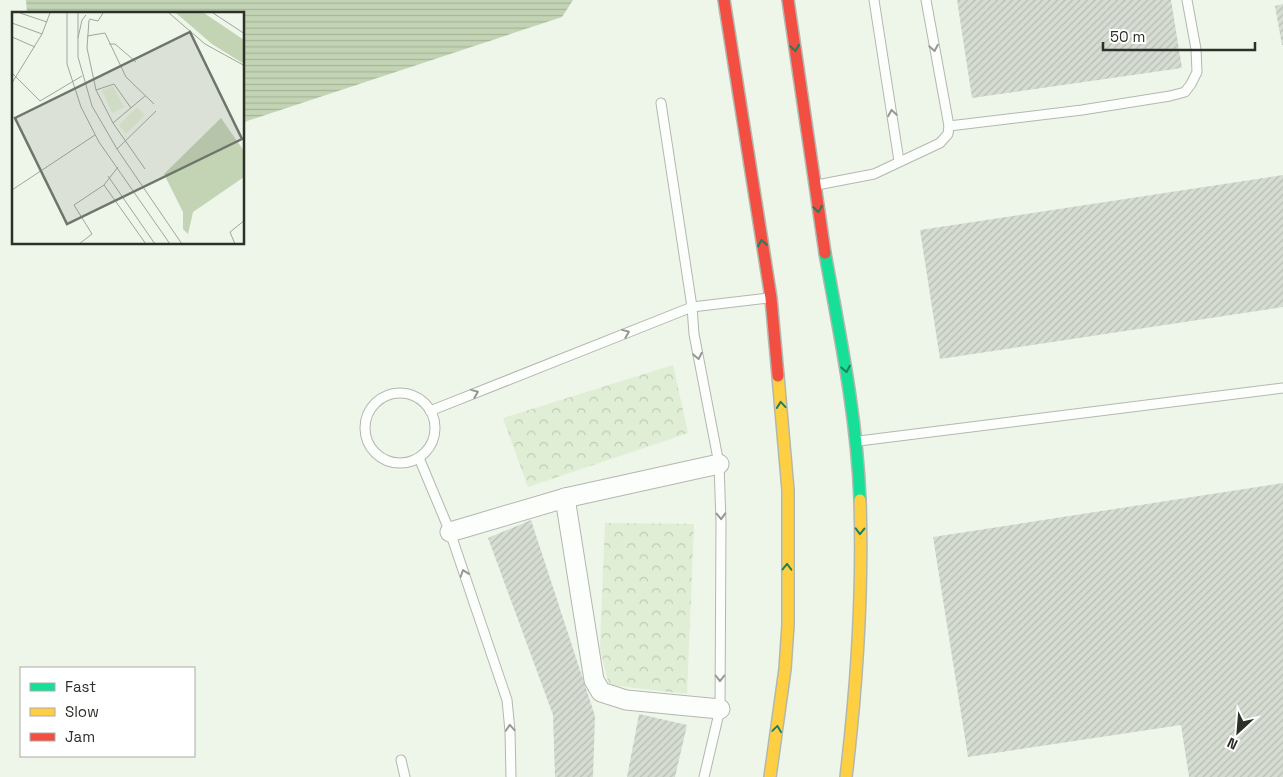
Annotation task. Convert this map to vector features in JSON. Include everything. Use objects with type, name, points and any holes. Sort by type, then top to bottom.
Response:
[{"type":"street","points":[[724,0],[771,298],[788,490],[788,625],[785,669],[770,777]]},
{"type":"street","points":[[788,0],[814,186],[851,392],[856,441],[860,515],[858,651],[853,722],[846,777]]},
{"type":"street","points":[[450,532],[565,498],[719,464]]},
{"type":"street","points":[[565,498],[594,680],[601,692],[626,700],[720,709]]},
{"type":"lane","points":[[874,0],[899,162]]},
{"type":"lane","points":[[814,186],[874,174],[940,144],[948,134],[949,126],[926,0]]},
{"type":"lane","points":[[949,126],[1082,110],[1185,92],[1197,72],[1196,49],[1187,0]]},
{"type":"lane","points":[[661,103],[692,307],[694,334],[719,464],[722,522],[720,709],[704,777]]},
{"type":"lane","points":[[430,412],[692,307],[771,298]]},
{"type":"lane","points":[[856,441],[1283,388]]},
{"type":"lane","points":[[397,394],[407,394],[424,404],[430,412],[435,428],[434,437],[426,452],[419,458],[400,464],[391,462],[381,458],[368,444],[364,425],[372,407],[379,400],[397,394]]},
{"type":"lane","points":[[419,458],[450,532],[507,700],[511,777]]},
{"type":"lane","points":[[401,760],[405,777]]},
{"type":"green space","points":[[673,365],[688,433],[528,487],[503,418]]},
{"type":"green space","points":[[605,523],[694,524],[687,694],[609,685],[600,649]]},
{"type":"shaded area","points":[[26,0],[573,0],[562,17],[245,122],[245,12],[27,12]]},
{"type":"building","points":[[957,0],[1171,0],[1182,68],[972,98]]},
{"type":"building","points":[[1283,4],[1283,45],[1282,45],[1275,6]]},
{"type":"building","points":[[1283,175],[1283,307],[940,359],[920,230]]},
{"type":"building","points":[[1283,483],[1283,777],[1189,777],[1181,725],[968,757],[933,537]]},
{"type":"building","points":[[531,520],[595,716],[593,777],[555,777],[553,715],[488,538]]},
{"type":"building","points":[[639,714],[687,725],[675,777],[627,777]]},
{"type":"traffic: fast","points":[[825,253],[852,407],[860,500]]},
{"type":"traffic: slow","points":[[770,777],[785,669],[788,625],[788,490],[778,376]]},
{"type":"traffic: slow","points":[[846,777],[858,639],[861,570],[860,500]]},
{"type":"traffic: jam","points":[[724,0],[771,298],[778,376]]},
{"type":"traffic: jam","points":[[788,0],[825,253]]}]
